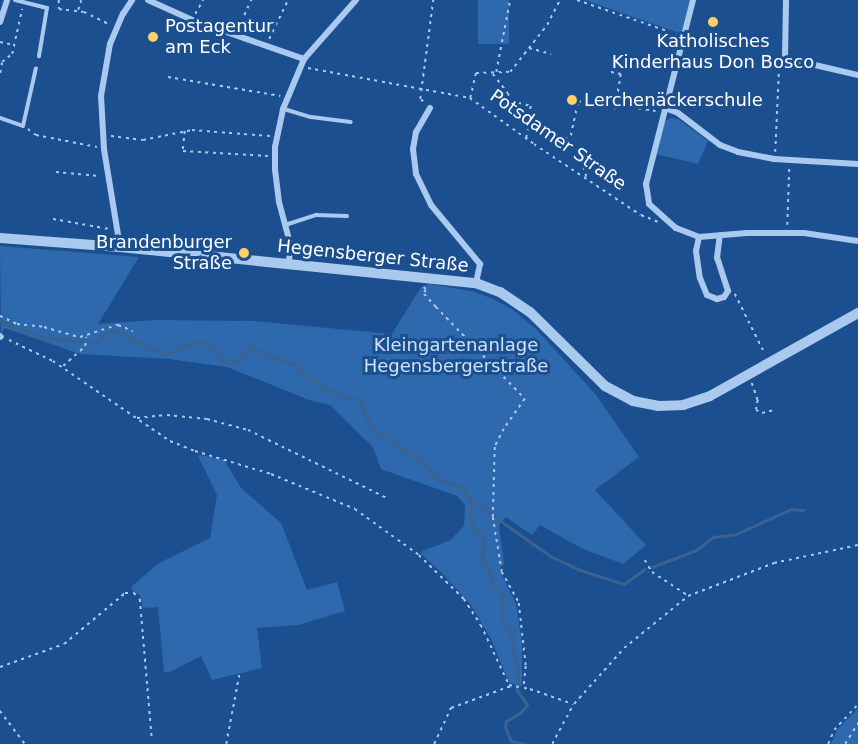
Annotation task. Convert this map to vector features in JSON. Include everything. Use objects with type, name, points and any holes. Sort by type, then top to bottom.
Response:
[{"type":"street","points":[[0,22],[7,0]]},
{"type":"street","points":[[120,247],[104,148],[102,80],[117,27],[132,0]]},
{"type":"street","points":[[148,0],[192,20],[304,59]]},
{"type":"street","points":[[289,263],[290,243],[276,185],[275,157],[283,109],[304,59],[356,0]]},
{"type":"street","points":[[693,0],[646,191],[652,208],[676,228],[699,237],[786,233],[858,241]]},
{"type":"street","points":[[786,0],[784,56],[789,60],[858,75]]},
{"type":"street","points":[[430,108],[416,132],[413,149],[416,174],[431,205],[480,264],[476,283]]},
{"type":"street","points":[[665,110],[678,113],[720,145],[731,150],[754,156],[789,160],[858,164]]},
{"type":"street","points":[[699,237],[696,251],[700,278],[707,295],[717,299],[726,295],[728,288],[717,258],[720,235]]},
{"type":"street","name":"Hegensberger Straße","points":[[0,238],[120,247],[476,283],[500,292],[522,306],[596,379],[633,401],[668,406],[692,403],[710,396],[858,314]]},
{"type":"lane","points":[[15,0],[47,8],[39,56]]},
{"type":"lane","points":[[0,118],[23,126],[36,69]]},
{"type":"lane","points":[[283,109],[311,117],[351,122]]},
{"type":"lane","points":[[285,225],[316,215],[347,216]]},
{"type":"path","points":[[59,0],[59,9],[77,11],[117,27]]},
{"type":"path","points":[[77,11],[81,0]]},
{"type":"path","points":[[192,20],[203,0]]},
{"type":"path","points":[[236,35],[250,0]]},
{"type":"path","points":[[421,96],[433,0]]},
{"type":"path","points":[[510,0],[494,73],[511,101],[531,106],[526,138]]},
{"type":"path","points":[[470,98],[476,73],[510,72],[547,25],[560,0]]},
{"type":"path","points":[[577,0],[684,37]]},
{"type":"path","points":[[0,73],[2,62],[12,54],[24,2]]},
{"type":"path","points":[[266,45],[287,2]]},
{"type":"path","points":[[0,42],[14,45]]},
{"type":"path","points":[[528,48],[551,54]]},
{"type":"path","points":[[775,152],[779,63],[784,56]]},
{"type":"path","name":"Potsdamer Straße","points":[[313,69],[470,98],[641,215],[676,228]]},
{"type":"path","points":[[586,178],[579,153],[569,143],[578,101],[615,109],[621,74],[611,72]]},
{"type":"path","points":[[168,77],[267,92],[286,98]]},
{"type":"path","points":[[616,105],[665,110]]},
{"type":"path","points":[[528,125],[544,128],[543,134],[570,139]]},
{"type":"path","points":[[23,126],[36,135],[104,148]]},
{"type":"path","points":[[185,131],[183,151],[275,157]]},
{"type":"path","points":[[103,134],[143,140],[185,131],[277,136]]},
{"type":"path","points":[[786,233],[789,160]]},
{"type":"path","points":[[56,172],[92,177],[108,173]]},
{"type":"path","points":[[53,219],[119,230]]},
{"type":"path","points":[[415,276],[426,290],[424,294],[430,301],[525,399],[504,429],[495,447],[493,517],[502,572],[519,603],[526,668],[524,687]]},
{"type":"path","points":[[740,303],[769,363]]},
{"type":"path","points":[[0,316],[16,324],[44,327],[86,337],[118,325],[134,332]]},
{"type":"path","points":[[0,337],[62,367],[136,418],[184,447],[271,474],[355,509],[376,523],[418,555],[464,599],[481,626],[504,679],[512,686]]},
{"type":"path","points":[[62,367],[85,346],[86,337]]},
{"type":"path","points":[[749,375],[758,400],[756,410],[762,413],[774,410]]},
{"type":"path","points":[[136,418],[161,415],[207,419],[248,430],[387,498]]},
{"type":"path","points":[[552,744],[573,704],[624,648],[687,596],[774,563],[858,545]]},
{"type":"path","points":[[645,560],[650,570],[687,596]]},
{"type":"path","points":[[0,667],[64,644],[126,593],[134,593],[140,599],[152,740]]},
{"type":"path","points":[[226,744],[239,675]]},
{"type":"path","points":[[434,744],[451,708],[512,686],[524,687],[573,704]]},
{"type":"path","points":[[828,744],[834,730],[858,704]]},
{"type":"path","points":[[0,711],[25,744]]},
{"type":"path","points":[[845,744],[858,723]]},
{"type":"green space","points":[[478,0],[509,0],[509,44],[478,44]]},
{"type":"green space","points":[[585,0],[690,0],[682,31],[679,33]]},
{"type":"green space","points":[[671,118],[678,119],[708,141],[698,164],[656,154],[665,121]]},
{"type":"green space","name":"Kleingartenanlage Hegensbergerstraße","points":[[0,246],[139,257],[98,324],[155,320],[253,321],[392,334],[421,287],[429,284],[471,291],[491,298],[513,310],[537,330],[596,395],[639,457],[595,490],[646,545],[623,564],[581,548],[540,525],[532,535],[506,517],[499,525],[504,564],[499,569],[516,604],[522,643],[522,686],[509,683],[491,639],[471,605],[421,554],[422,551],[449,541],[464,526],[465,505],[457,496],[381,469],[373,447],[330,405],[309,400],[227,367],[169,359],[80,354],[5,328],[1,334]]},
{"type":"green space","points":[[198,456],[224,460],[241,488],[281,523],[307,590],[337,582],[345,611],[298,625],[257,628],[262,668],[212,680],[201,656],[170,672],[164,672],[158,607],[143,608],[140,595],[132,591],[132,586],[159,563],[210,538],[217,495]]},
{"type":"green space","points":[[858,708],[858,744],[831,744],[837,730]]},
{"type":"waterway","points":[[0,321],[42,337],[89,343],[95,343],[106,333],[115,331],[151,349],[168,353],[201,341],[209,346],[222,361],[228,363],[237,361],[249,348],[254,349],[294,364],[319,386],[345,397],[360,400],[368,421],[377,432],[424,464],[435,478],[461,487],[471,500],[471,524],[484,539],[482,558],[490,574],[491,583],[503,595],[502,618],[512,634],[512,647],[518,668],[517,690],[527,705],[520,713],[506,721],[505,727],[511,741],[525,744]]},
{"type":"waterway","points":[[471,500],[550,556],[580,570],[624,584],[645,569]]},
{"type":"waterway","points":[[652,567],[696,550],[713,537],[736,534],[791,509],[803,510]]},
{"type":"place","name":"Katholisches Kinderhaus Don Bosco","points":[[713,22]]},
{"type":"place","name":"Postagentur am Eck","points":[[153,37]]},
{"type":"place","name":"Lerchenäckerschule","points":[[572,100]]},
{"type":"place","name":"Brandenburger Straße","points":[[244,253]]}]
